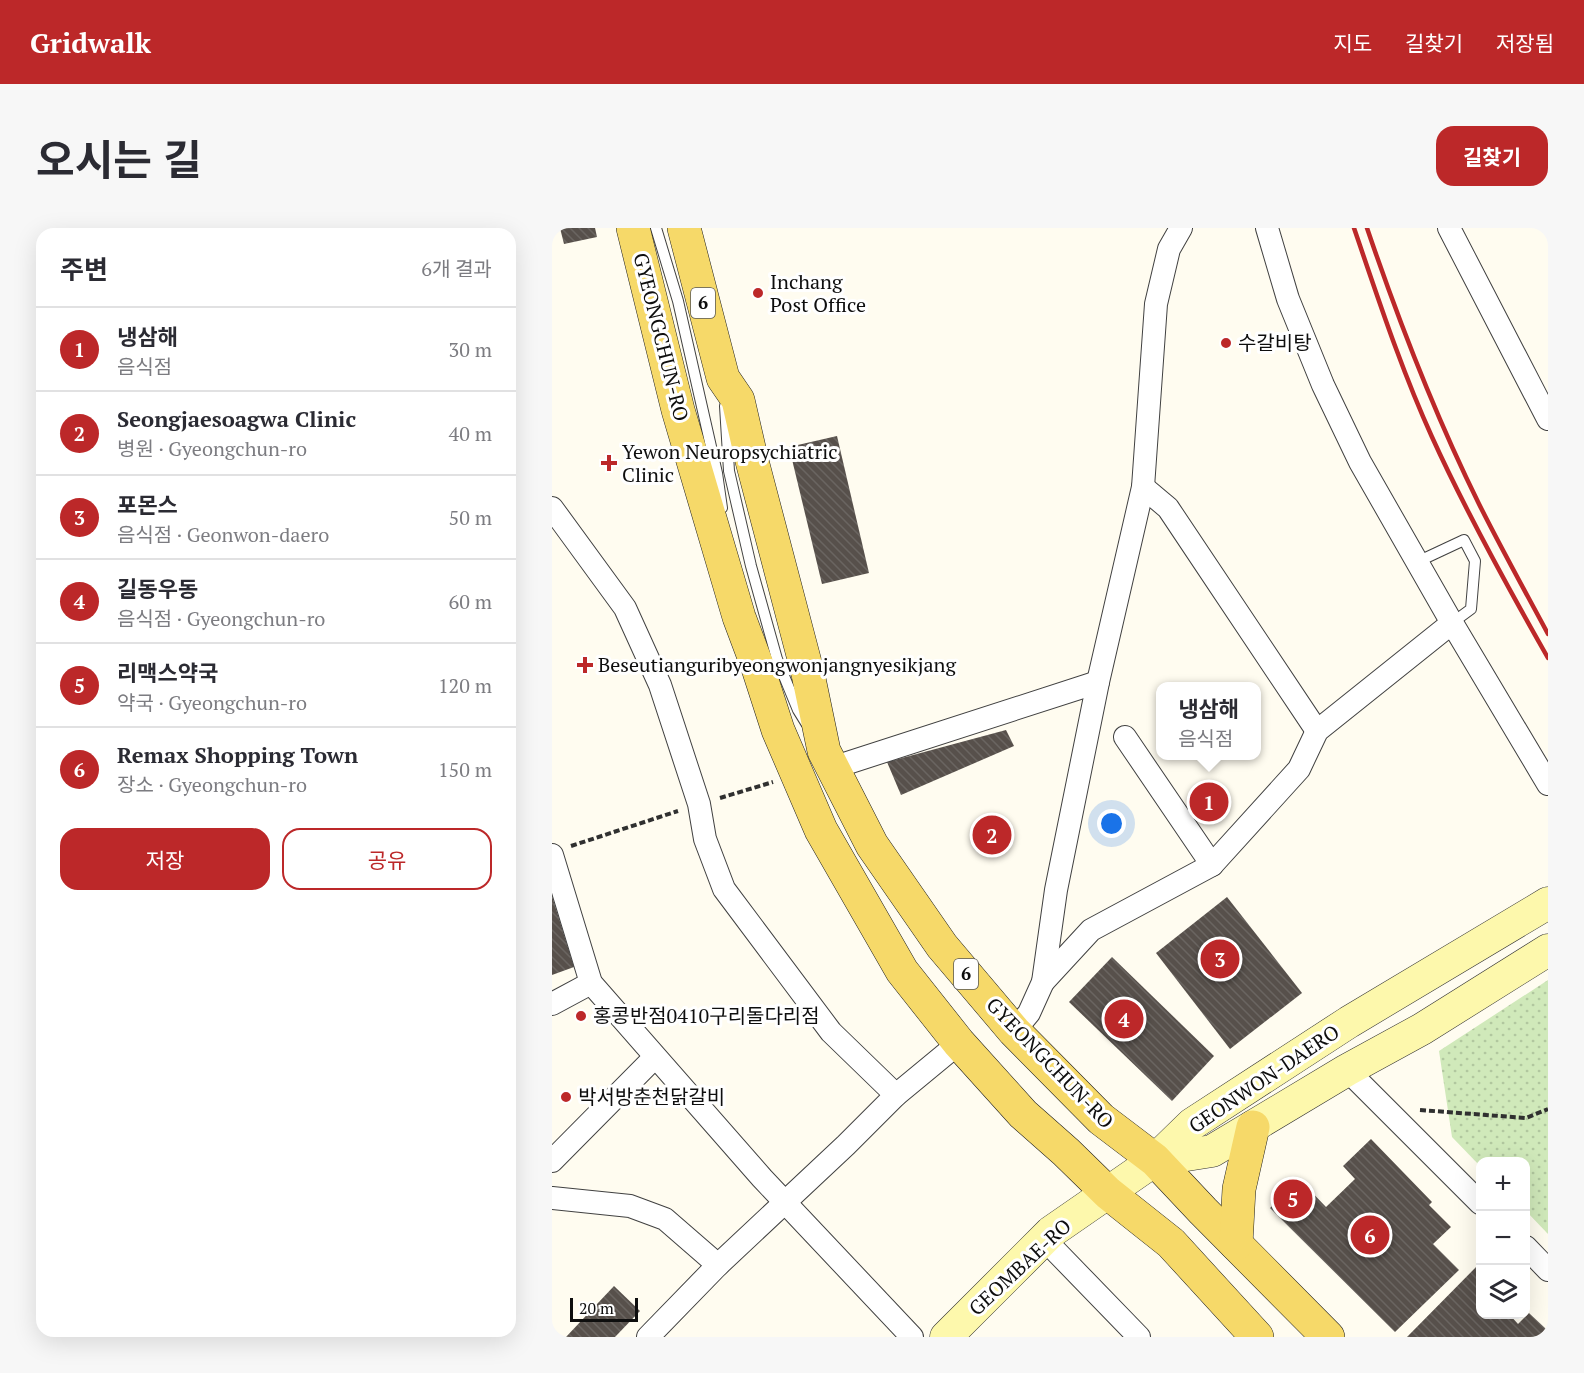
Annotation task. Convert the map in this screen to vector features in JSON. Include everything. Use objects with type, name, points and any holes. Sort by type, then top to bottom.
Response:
[{"type":"main road","name":"GYEONGCHUN-RO","points":[[633,228],[678,410],[739,617],[778,730],[821,830],[902,971],[959,1043],[1023,1114],[1108,1193],[1171,1243],[1257,1337]]},
{"type":"main road","name":"GYEONGCHUN-RO","points":[[684,228],[723,378],[738,399],[828,759],[872,845],[942,946],[1014,1031],[1101,1119],[1155,1160],[1328,1337]]},
{"type":"main road","points":[[1236,1244],[1239,1189],[1253,1127]]},
{"type":"street","points":[[1014,1031],[1029,1013],[1043,982],[1056,890],[1098,682],[1143,488],[1156,304],[1169,249],[1181,228]]},
{"type":"street","points":[[1267,228],[1288,299],[1323,385],[1360,462],[1548,784]]},
{"type":"street","points":[[1449,228],[1548,419]]},
{"type":"street","points":[[1143,488],[1168,508],[1317,731]]},
{"type":"street","points":[[552,508],[625,608],[660,686],[699,804],[705,839],[724,888],[831,1032],[896,1095]]},
{"type":"street","points":[[1043,982],[1091,930],[1212,865],[1299,769],[1317,731],[1452,623]]},
{"type":"street","points":[[828,759],[1098,682]]},
{"type":"street","points":[[1125,737],[1212,865]]},
{"type":"street","points":[[557,852],[591,983],[762,1178],[912,1337]]},
{"type":"street","name":"GEONWON-DAERO","points":[[1155,1160],[1192,1124],[1349,1022],[1548,903]]},
{"type":"street","name":"GEONWON-DAERO","points":[[1155,1160],[1212,1151],[1347,1070],[1422,1029],[1548,950]]},
{"type":"street","points":[[552,1004],[591,983]]},
{"type":"street","points":[[648,1337],[718,1265],[896,1095],[959,1043]]},
{"type":"street","points":[[552,1161],[655,1057]]},
{"type":"street","points":[[1347,1070],[1476,1199]]},
{"type":"street","name":"GEOMBAE-RO","points":[[946,1337],[1051,1232],[1155,1160]]},
{"type":"street","points":[[552,1198],[630,1206],[665,1219],[718,1265]]},
{"type":"street","points":[[1044,1239],[1139,1337]]},
{"type":"street","points":[[1530,1251],[1548,1270]]},
{"type":"lane","points":[[656,228],[678,301],[717,473],[723,515]]},
{"type":"lane","points":[[726,536],[739,617]]},
{"type":"lane","points":[[1417,562],[1464,540],[1475,561],[1471,609],[1452,623]]},
{"type":"path","points":[[557,852],[699,804],[797,776]]},
{"type":"path","points":[[1420,1110],[1526,1118],[1548,1109]]},
{"type":"green space","points":[[1548,980],[1548,1234],[1530,1215],[1530,1157],[1476,1157],[1476,1162],[1452,1137],[1439,1051]]},
{"type":"building","points":[[560,228],[595,228],[597,237],[564,244]]},
{"type":"building","points":[[837,436],[869,573],[822,584],[789,447]]},
{"type":"building","points":[[1006,730],[1014,746],[901,795],[887,762]]},
{"type":"building","points":[[552,896],[574,967],[552,975]]},
{"type":"building","points":[[1227,897],[1302,993],[1230,1049],[1156,953]]},
{"type":"building","points":[[1112,957],[1214,1056],[1172,1101],[1069,1002]]},
{"type":"building","points":[[1371,1139],[1432,1202],[1429,1205],[1451,1227],[1433,1244],[1459,1270],[1395,1332],[1270,1208],[1300,1180],[1326,1207],[1355,1179],[1343,1166]]},
{"type":"building","points":[[1476,1267],[1476,1319],[1514,1319],[1518,1324],[1523,1319],[1530,1319],[1530,1314],[1546,1329],[1538,1337],[1407,1337]]},
{"type":"building","points":[[614,1286],[640,1311],[615,1337],[566,1337]]},
{"type":"railway","points":[[1354,228],[1400,359],[1432,437],[1487,549],[1548,658]]},
{"type":"railway","points":[[1367,228],[1405,333],[1447,437],[1487,520],[1548,634]]},
{"type":"place","name":"Inchang Post Office","points":[[758,293]]},
{"type":"place","name":"수갈비탕","points":[[1226,343]]},
{"type":"place","name":"Yewon Neuropsychiatric Clinic","points":[[609,463]]},
{"type":"place","name":"Beseutianguribyeongwonjangnyesikjang","points":[[585,665]]},
{"type":"place","name":"냉삼해","points":[[1209,802]]},
{"type":"place","name":"Seongjaesoagwa Clinic","points":[[992,835]]},
{"type":"place","name":"포몬스","points":[[1220,959]]},
{"type":"place","name":"홍콩반점0410구리돌다리점","points":[[581,1016]]},
{"type":"place","name":"길동우동","points":[[1124,1019]]},
{"type":"place","name":"박서방춘천닭갈비","points":[[566,1097]]},
{"type":"place","name":"리맥스약국","points":[[1293,1199]]},
{"type":"place","name":"Remax Shopping Town","points":[[1370,1235]]}]
